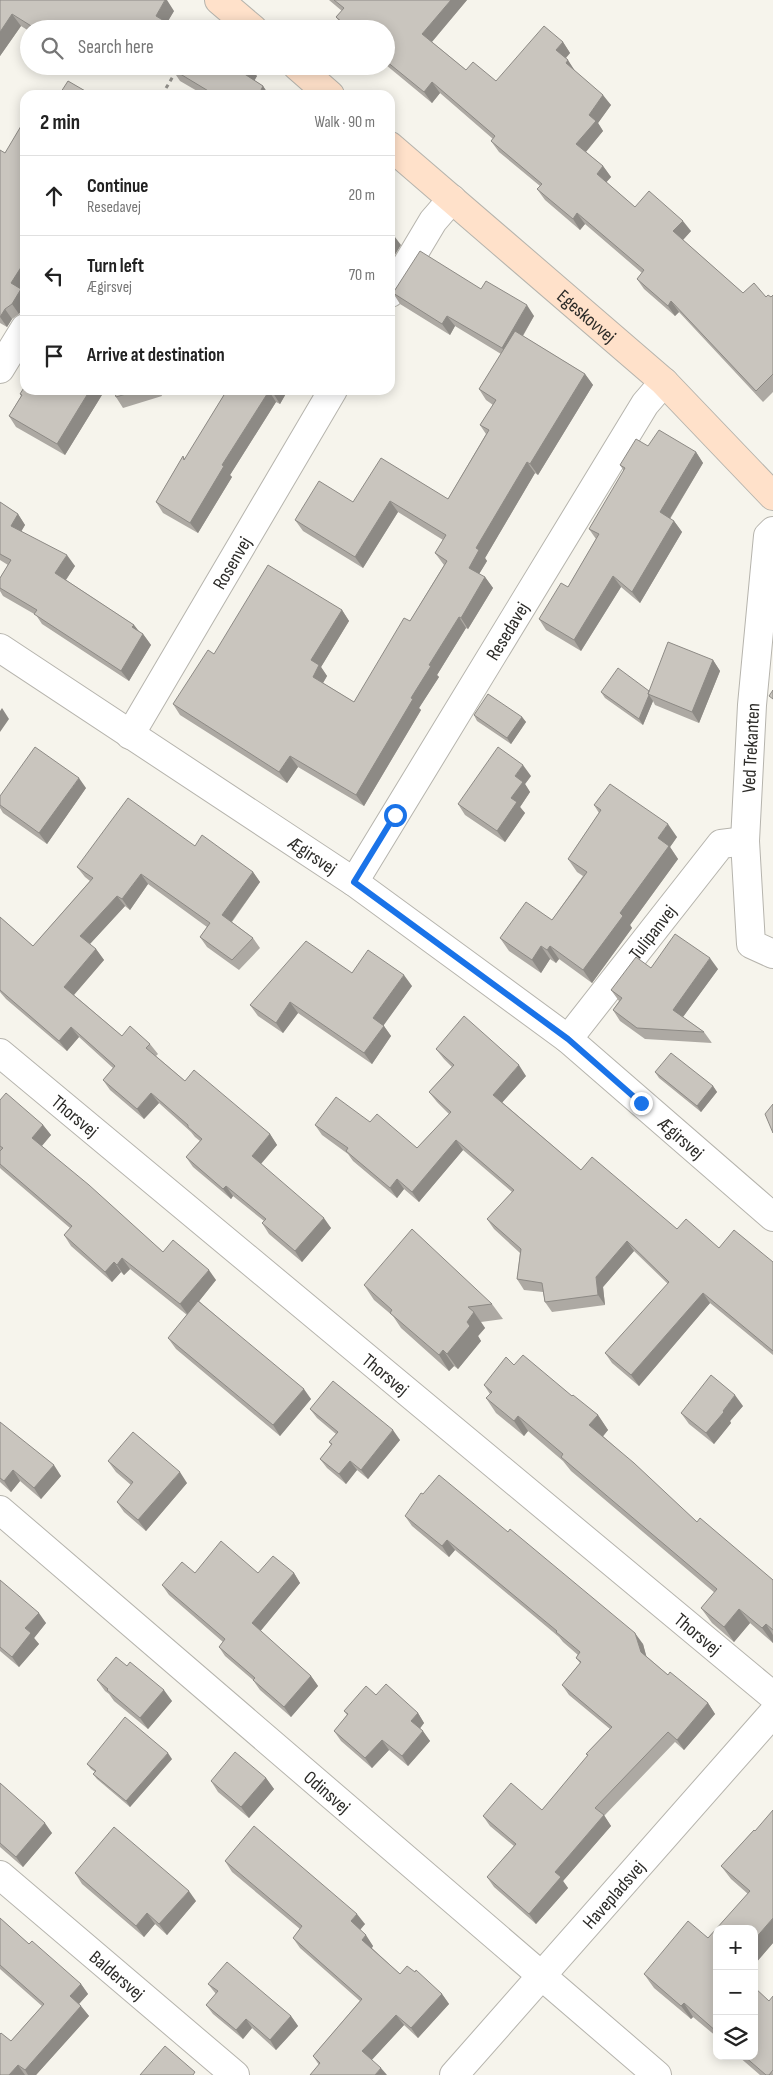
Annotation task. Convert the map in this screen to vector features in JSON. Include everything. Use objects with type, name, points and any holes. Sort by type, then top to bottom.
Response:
[{"type":"street","points":[[219,0],[242,20]]},
{"type":"street","points":[[307,75],[324,90]]},
{"type":"street","name":"Egeskovvej","points":[[395,150],[664,382],[773,496]]},
{"type":"street","points":[[395,285],[433,221],[452,199]]},
{"type":"street","points":[[0,369],[20,336]]},
{"type":"street","name":"Resedavej","points":[[354,882],[645,404],[664,382]]},
{"type":"street","name":"Rosenvej","points":[[130,735],[330,395]]},
{"type":"street","name":"Ved Trekanten","points":[[773,531],[768,536],[753,695],[745,841],[751,944],[773,954]]},
{"type":"street","name":"Ægirsvej","points":[[0,648],[354,882],[568,1039],[773,1217]]},
{"type":"street","name":"Tulipanvej","points":[[568,1039],[721,844],[745,841]]},
{"type":"street","name":"Thorsvej","points":[[0,1053],[773,1696]]},
{"type":"street","name":"Odinsvej","points":[[0,1510],[657,2075]]},
{"type":"street","name":"Havepladsvej","points":[[454,2075],[773,1713]]},
{"type":"street","name":"Baldersvej","points":[[0,1875],[235,2075]]},
{"type":"path","points":[[165,90],[173,75]]},
{"type":"building","points":[[0,0],[165,0],[156,16],[163,20],[22,20],[12,14],[0,32]]},
{"type":"building","points":[[334,0],[451,0],[422,34],[466,70],[473,62],[496,81],[544,26],[563,42],[556,50],[568,60],[566,63],[603,95],[589,115],[596,121],[576,144],[603,166],[597,174],[635,207],[649,191],[683,221],[673,231],[743,293],[754,283],[766,297],[773,295],[773,374],[756,391],[671,301],[668,306],[637,279],[644,270],[577,213],[573,219],[537,189],[542,184],[491,141],[495,136],[432,82],[424,92],[395,68],[395,20],[340,20],[336,17],[344,8]]},
{"type":"building","points":[[182,75],[246,75],[263,86],[261,90],[207,90]]},
{"type":"building","points":[[68,81],[84,90],[62,90]]},
{"type":"building","points":[[20,128],[20,269],[11,283],[20,288],[20,291],[12,304],[5,309],[0,317],[0,150],[5,153]]},
{"type":"building","points":[[420,251],[481,289],[486,281],[527,305],[502,348],[447,316],[442,324],[395,294],[395,290]]},
{"type":"building","points":[[515,331],[585,374],[530,464],[527,462],[476,548],[479,550],[469,568],[485,577],[461,618],[459,617],[429,665],[431,666],[411,698],[413,699],[356,795],[290,756],[279,772],[173,704],[208,650],[214,654],[268,565],[342,610],[311,660],[319,665],[313,677],[354,702],[404,618],[410,621],[447,561],[435,553],[446,535],[390,501],[355,557],[295,520],[319,481],[353,502],[381,458],[448,499],[489,430],[480,425],[496,400],[479,389]]},
{"type":"building","points":[[22,395],[87,395],[57,444],[9,416]]},
{"type":"building","points":[[224,395],[266,395],[222,465],[224,466],[190,523],[156,502],[183,456],[184,460]]},
{"type":"building","points":[[659,430],[696,452],[660,512],[674,521],[632,592],[613,576],[574,640],[539,619],[561,583],[568,587],[599,534],[589,529],[625,468],[620,465],[636,439],[648,446]]},
{"type":"building","points":[[0,502],[18,514],[11,526],[67,555],[55,573],[134,625],[132,627],[143,634],[121,671],[34,614],[37,610],[0,588],[0,578],[11,560],[0,554]]},
{"type":"building","points":[[668,642],[713,660],[692,712],[648,694]]},
{"type":"building","points":[[618,668],[649,691],[639,719],[601,692]]},
{"type":"building","points":[[773,690],[773,699],[769,696]]},
{"type":"building","points":[[488,694],[522,717],[507,738],[474,715]]},
{"type":"building","points":[[35,747],[79,778],[39,833],[0,805],[0,796]]},
{"type":"building","points":[[498,747],[523,765],[515,776],[523,782],[511,798],[517,802],[497,831],[458,804]]},
{"type":"building","points":[[610,784],[668,824],[658,838],[669,846],[620,913],[623,916],[583,970],[550,946],[547,950],[541,946],[532,960],[500,938],[526,902],[552,920],[587,872],[568,859],[601,810],[594,805]]},
{"type":"building","points":[[128,798],[195,846],[202,835],[253,872],[222,915],[253,938],[232,960],[200,937],[210,923],[141,874],[122,899],[117,896],[80,936],[96,949],[64,987],[122,1036],[130,1026],[150,1044],[146,1048],[185,1081],[194,1070],[270,1134],[252,1156],[324,1218],[295,1251],[262,1223],[266,1219],[226,1186],[223,1189],[186,1157],[202,1139],[188,1125],[151,1093],[137,1109],[103,1080],[115,1066],[71,1027],[59,1041],[0,990],[0,917],[33,946],[93,878],[77,867]]},
{"type":"building","points":[[675,934],[710,958],[673,1010],[704,1032],[637,1028],[613,1010],[622,998],[611,990],[636,957],[651,968]]},
{"type":"building","points":[[306,941],[352,973],[368,950],[404,975],[373,1018],[384,1026],[364,1053],[290,1002],[276,1023],[250,1005]]},
{"type":"building","points":[[464,1016],[519,1065],[493,1095],[581,1170],[592,1157],[677,1229],[686,1219],[719,1248],[734,1230],[773,1262],[773,1351],[703,1293],[631,1375],[605,1353],[669,1282],[627,1241],[596,1277],[598,1295],[545,1302],[542,1283],[517,1279],[521,1249],[487,1219],[514,1190],[456,1140],[412,1192],[397,1179],[390,1188],[346,1151],[348,1148],[315,1125],[336,1097],[370,1122],[377,1114],[417,1148],[451,1112],[429,1092],[454,1065],[436,1049]]},
{"type":"building","points":[[671,1053],[713,1086],[697,1106],[655,1072]]},
{"type":"building","points":[[6,1093],[43,1125],[32,1138],[89,1185],[163,1252],[173,1240],[209,1270],[180,1304],[122,1258],[117,1265],[114,1262],[105,1272],[64,1235],[72,1226],[0,1164],[0,1151],[3,1148],[0,1146],[0,1100]]},
{"type":"building","points":[[773,1104],[773,1133],[765,1114]]},
{"type":"building","points":[[412,1229],[492,1304],[468,1307],[474,1312],[467,1322],[470,1326],[447,1354],[443,1350],[439,1355],[390,1313],[392,1310],[364,1285]]},
{"type":"building","points":[[198,1301],[304,1389],[273,1425],[168,1338]]},
{"type":"building","points":[[523,1355],[598,1415],[589,1425],[634,1463],[697,1522],[700,1518],[773,1580],[773,1630],[766,1624],[762,1628],[739,1609],[724,1627],[701,1608],[717,1589],[561,1457],[563,1454],[518,1416],[514,1421],[486,1398],[492,1392],[484,1385],[506,1357],[514,1365]]},
{"type":"building","points":[[711,1375],[735,1395],[724,1412],[706,1433],[681,1413]]},
{"type":"building","points":[[333,1381],[393,1430],[361,1470],[350,1461],[339,1474],[320,1459],[332,1444],[329,1442],[338,1432],[310,1409]]},
{"type":"building","points":[[0,1422],[54,1465],[34,1488],[13,1470],[4,1481],[0,1478]]},
{"type":"building","points":[[133,1432],[180,1472],[138,1520],[117,1502],[133,1482],[108,1461]]},
{"type":"building","points":[[439,1475],[508,1532],[510,1529],[635,1633],[641,1652],[668,1675],[670,1672],[708,1703],[677,1740],[668,1732],[595,1808],[604,1815],[555,1872],[561,1877],[529,1914],[487,1877],[516,1844],[483,1816],[511,1783],[542,1810],[588,1755],[586,1754],[612,1727],[562,1685],[581,1662],[576,1658],[580,1652],[447,1540],[442,1546],[405,1516],[421,1493],[423,1494]]},
{"type":"building","points":[[221,1541],[258,1573],[273,1556],[294,1573],[252,1623],[311,1676],[284,1707],[253,1680],[255,1678],[219,1647],[225,1639],[162,1585],[182,1562],[195,1573]]},
{"type":"building","points":[[0,1580],[39,1613],[25,1628],[31,1633],[12,1657],[0,1647]]},
{"type":"building","points":[[116,1657],[127,1666],[130,1662],[164,1690],[140,1718],[97,1680]]},
{"type":"building","points":[[386,1684],[418,1713],[411,1721],[423,1731],[402,1756],[382,1740],[365,1758],[334,1731],[348,1714],[344,1711],[366,1686],[376,1695]]},
{"type":"building","points":[[125,1717],[168,1753],[126,1801],[93,1774],[96,1771],[87,1764]]},
{"type":"building","points":[[235,1752],[266,1778],[241,1807],[211,1781]]},
{"type":"building","points":[[0,1783],[45,1823],[16,1857],[0,1843]]},
{"type":"building","points":[[773,1810],[773,1918],[758,1935],[758,1925],[720,1925],[750,1891],[721,1866]]},
{"type":"building","points":[[254,1826],[357,1914],[351,1921],[366,1935],[362,1940],[400,1974],[407,1966],[415,1972],[416,1970],[442,1994],[411,2028],[396,2015],[362,2051],[381,2068],[375,2075],[310,2075],[320,2063],[313,2056],[362,1999],[293,1938],[302,1926],[225,1861]]},
{"type":"building","points":[[114,1827],[189,1891],[159,1924],[147,1913],[136,1926],[75,1873]]},
{"type":"building","points":[[0,1918],[29,1944],[32,1941],[81,1984],[70,1996],[81,2006],[25,2070],[18,2065],[9,2075],[0,2075],[0,2034],[11,2041],[44,2004],[0,1965]]},
{"type":"building","points":[[688,1921],[708,1938],[713,1932],[713,2028],[684,2003],[681,2006],[644,1974]]},
{"type":"building","points":[[227,1962],[291,2016],[270,2040],[246,2019],[236,2030],[206,2005],[218,1991],[208,1984]]},
{"type":"building","points":[[758,1991],[769,2001],[773,1996],[773,2070],[769,2075],[766,2075],[749,2060],[758,2060]]},
{"type":"building","points":[[165,2046],[195,2072],[193,2075],[140,2075]]},
{"type":"route","points":[[395,815],[354,882],[568,1039],[641,1103]]}]
